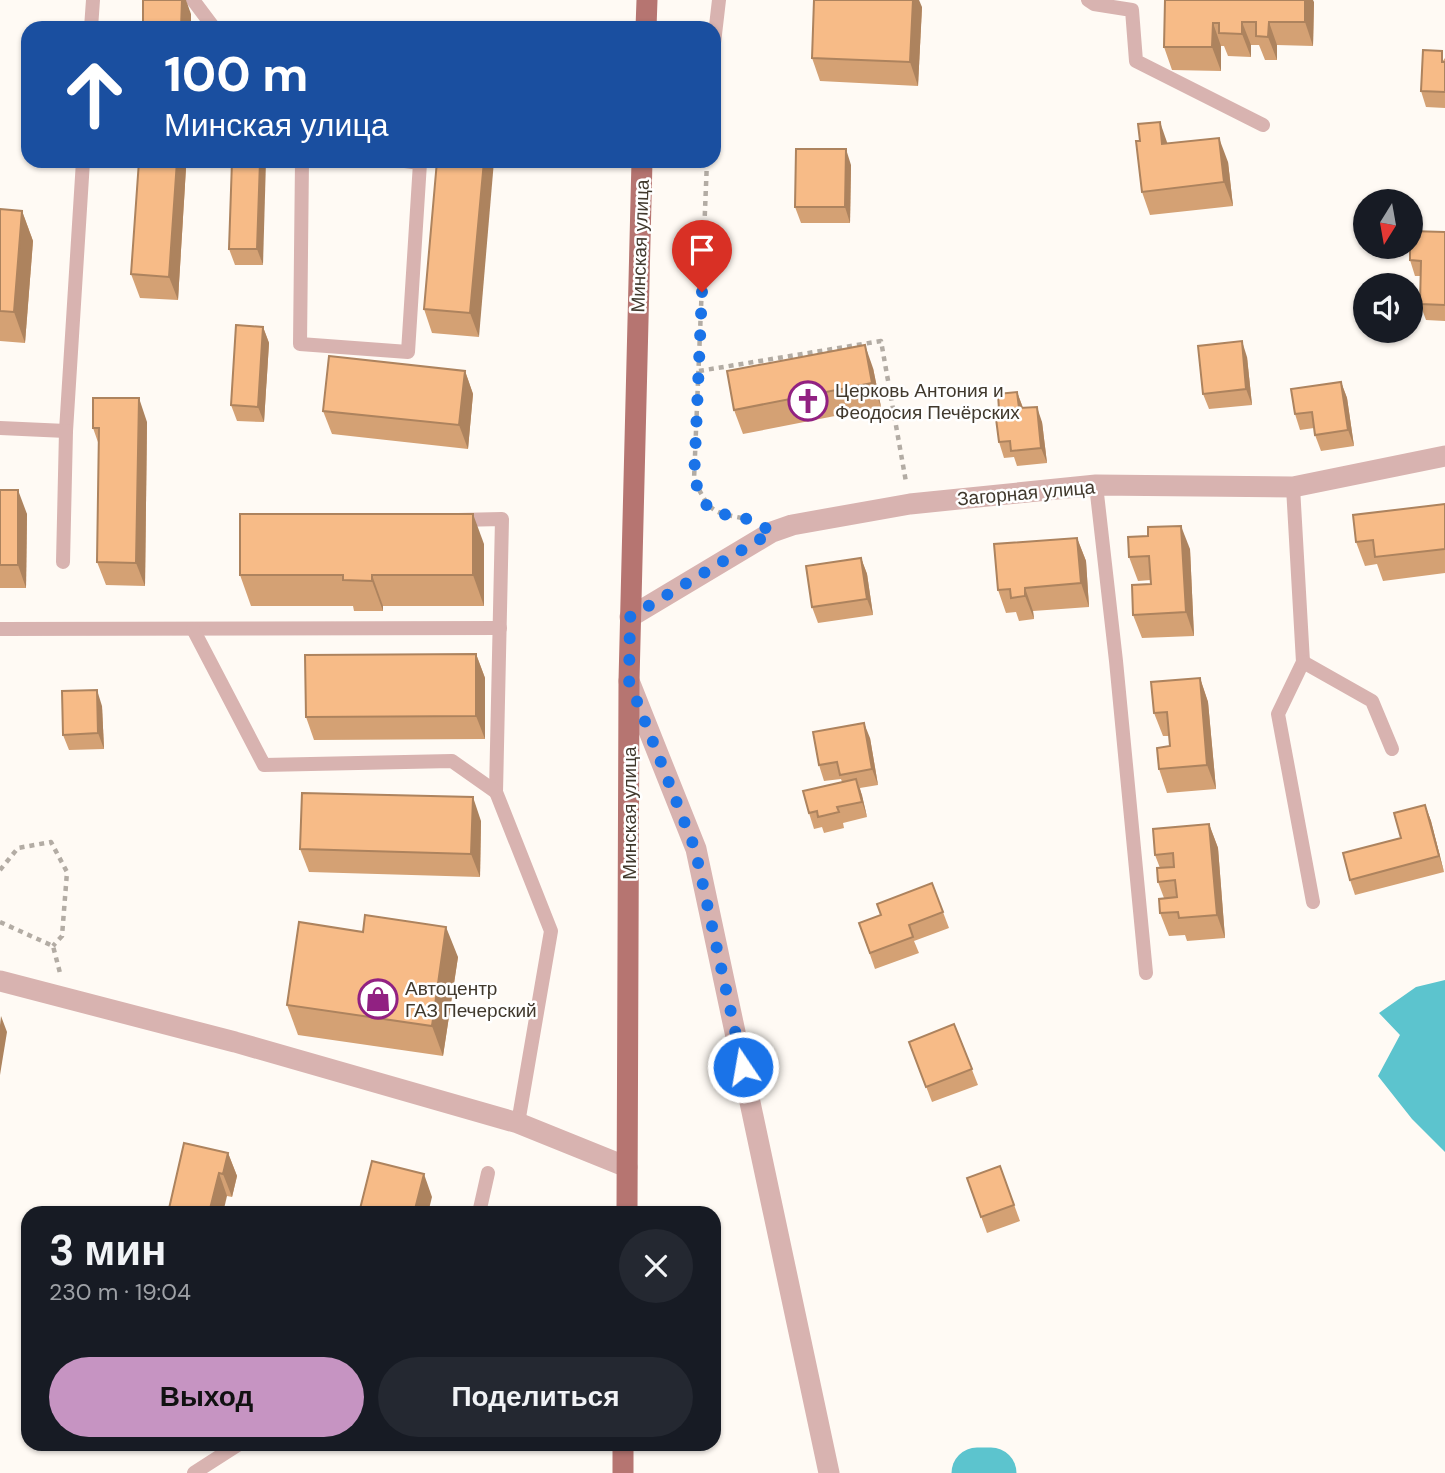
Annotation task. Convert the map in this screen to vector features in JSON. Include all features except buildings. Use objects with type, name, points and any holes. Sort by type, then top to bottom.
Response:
[{"type":"main road","points":[[646,21],[647,0]]},
{"type":"main road","name":"Минская улица","points":[[627,1206],[629,681],[642,168]]},
{"type":"main road","points":[[623,1451],[623,1473]]},
{"type":"street","name":"Загорная улица","points":[[630,617],[772,532],[792,525],[910,504],[1096,485],[1293,486],[1445,456]]},
{"type":"street","points":[[629,681],[695,849],[829,1473]]},
{"type":"street","points":[[0,981],[235,1042],[518,1123],[627,1167]]},
{"type":"lane","points":[[92,21],[93,0]]},
{"type":"lane","points":[[193,0],[209,21]]},
{"type":"lane","points":[[717,21],[719,0]]},
{"type":"lane","points":[[1087,0],[1094,4],[1132,10],[1136,61],[1263,125]]},
{"type":"lane","points":[[63,562],[66,431],[83,168]]},
{"type":"lane","points":[[302,168],[300,344],[408,352],[420,168]]},
{"type":"lane","points":[[0,428],[66,431]]},
{"type":"lane","points":[[1096,485],[1146,973]]},
{"type":"lane","points":[[1293,486],[1303,662],[1278,714],[1313,902]]},
{"type":"lane","points":[[447,520],[502,519],[496,792],[551,931],[518,1123]]},
{"type":"lane","points":[[0,629],[499,628]]},
{"type":"lane","points":[[193,629],[264,765],[452,761],[496,792]]},
{"type":"lane","points":[[1303,662],[1372,701],[1392,749]]},
{"type":"lane","points":[[480,1206],[488,1173]]},
{"type":"lane","points":[[194,1473],[228,1451]]},
{"type":"path","points":[[707,168],[694,480],[707,506],[717,513],[752,520],[772,532]]},
{"type":"path","points":[[699,371],[881,341],[910,504]]},
{"type":"path","points":[[0,870],[18,848],[51,842],[67,872],[62,936],[53,946]]},
{"type":"path","points":[[0,922],[53,946]]},
{"type":"path","points":[[53,946],[67,998]]},
{"type":"water","points":[[1445,980],[1445,1152],[1412,1119],[1378,1076],[1400,1035],[1379,1013],[1416,987]]},
{"type":"waterway","points":[[977,1473],[991,1473]]},
{"type":"place","name":"Церковь Антония и Феодосия Печёрских","points":[[808,401]]},
{"type":"place","name":"Автоцентр ГАЗ Печерский","points":[[378,999]]},
{"type":"route","points":[[702,292],[694,480],[707,506],[717,513],[752,520],[772,532],[630,617],[629,681],[695,849],[743,1067]]}]
